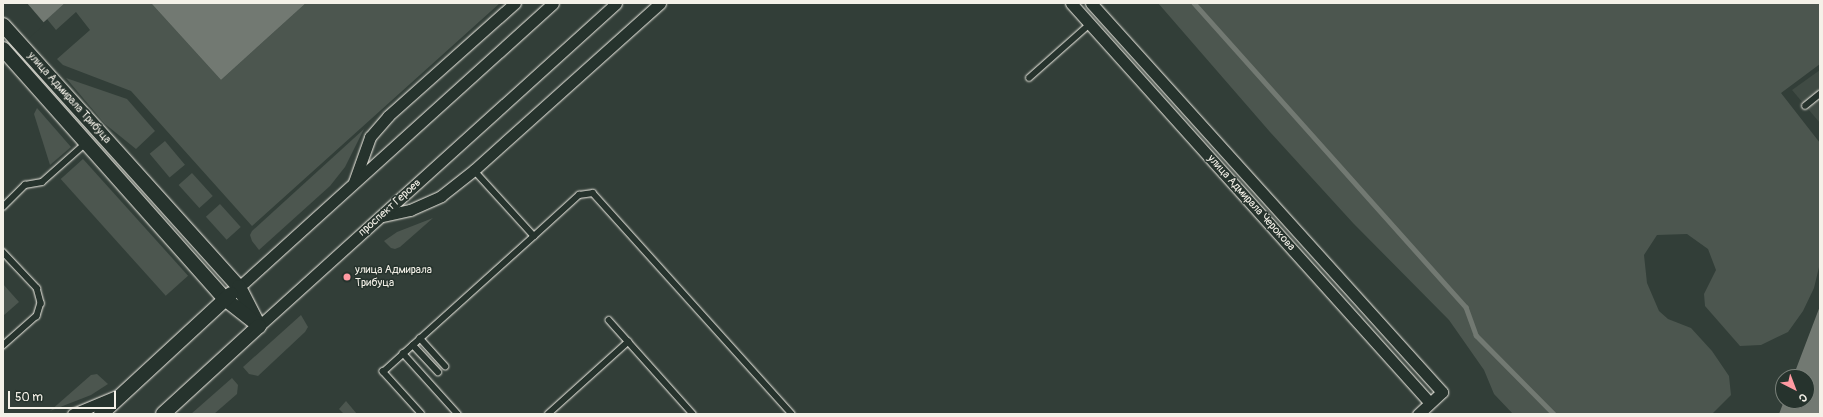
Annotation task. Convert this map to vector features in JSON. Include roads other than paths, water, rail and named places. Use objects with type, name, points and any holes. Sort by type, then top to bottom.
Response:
[{"type":"street","points":[[354,184],[370,137],[388,116],[515,3]]},
{"type":"street","points":[[100,414],[225,299],[554,3]]},
{"type":"street","name":"проспект Героев","points":[[163,414],[616,3]]},
{"type":"street","points":[[381,216],[410,210],[441,196],[474,170],[660,3]]},
{"type":"street","name":"улица Адмирала Черокова","points":[[1071,3],[1430,404],[1442,392],[1091,3]]},
{"type":"street","name":"улица Адмирала Трибуца","points":[[3,24],[239,287],[259,326]]},
{"type":"street","name":"улица Адмирала Трибуца","points":[[3,49],[225,299],[259,326]]},
{"type":"street","points":[[73,414],[122,394]]},
{"type":"street","points":[[1418,414],[1430,404]]},
{"type":"lane","points":[[1028,78],[1090,24]]},
{"type":"lane","points":[[1805,106],[1820,94]]},
{"type":"lane","points":[[3,207],[26,185],[42,182],[86,143]]},
{"type":"lane","points":[[474,170],[534,236]]},
{"type":"lane","points":[[421,414],[383,372],[579,195],[593,193],[792,414]]},
{"type":"lane","points":[[3,252],[37,288],[41,303],[37,316],[3,346]]},
{"type":"lane","points":[[609,320],[693,414]]},
{"type":"lane","points":[[420,338],[445,366]]},
{"type":"lane","points":[[548,414],[628,342]]},
{"type":"lane","points":[[413,345],[438,372]]},
{"type":"lane","points":[[403,353],[458,414]]},
{"type":"waterway","points":[[1194,3],[1466,307],[1476,335],[1554,414]]},
{"type":"place","name":"улица Адмирала Трибуца","points":[[347,277]]}]
